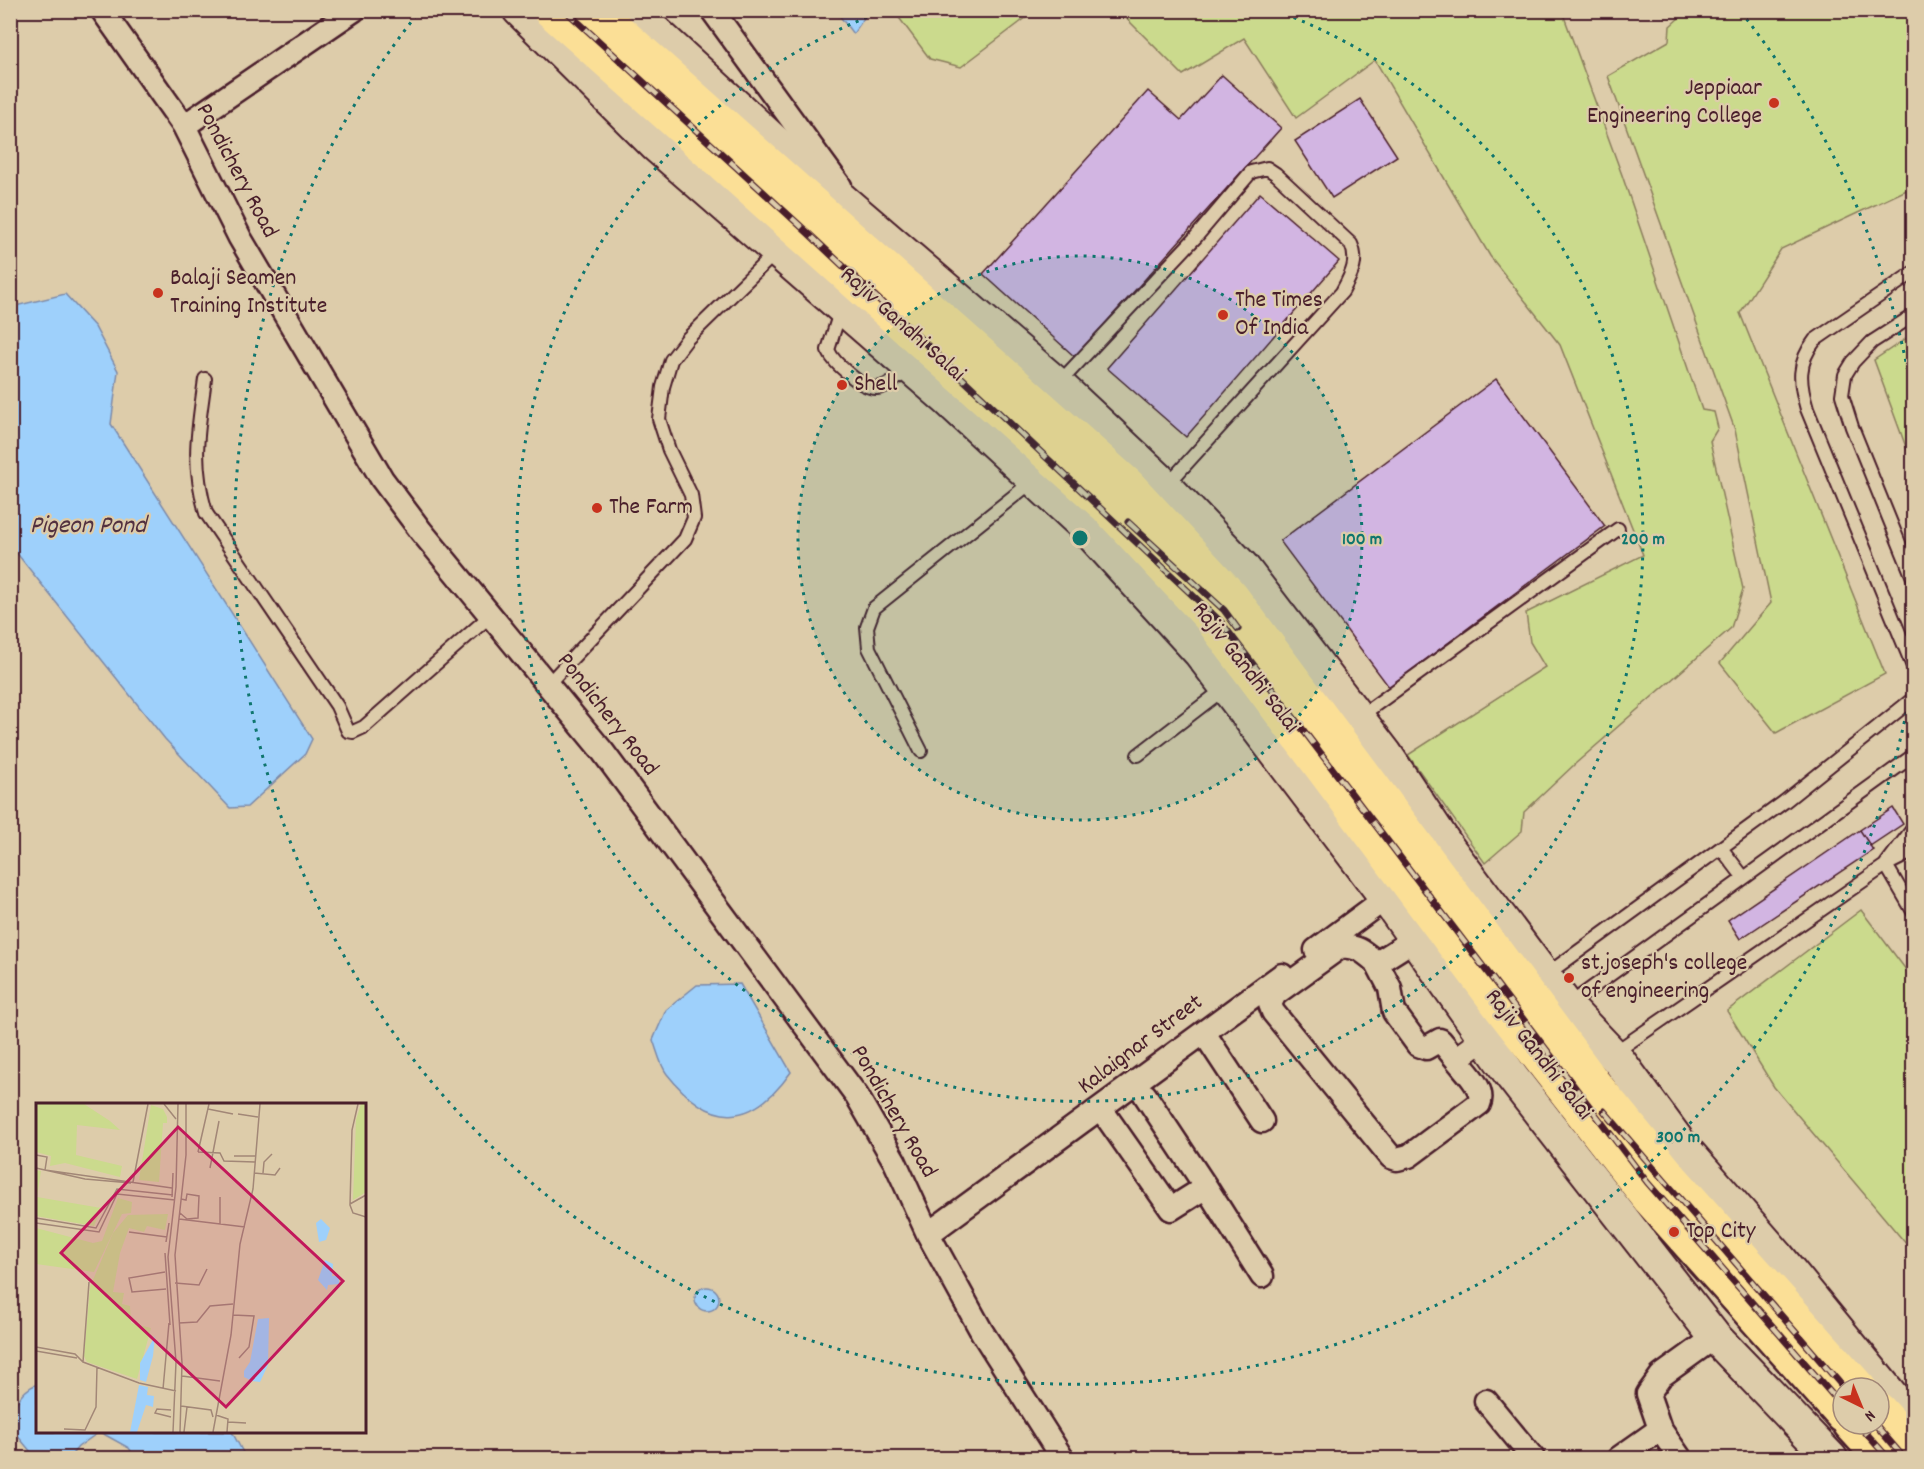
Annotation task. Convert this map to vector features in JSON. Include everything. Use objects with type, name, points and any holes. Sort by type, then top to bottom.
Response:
[{"type":"main road","name":"Rajiv Gandhi Salai","points":[[549,10],[1106,507],[1208,616],[1467,936],[1520,995],[1543,1025],[1649,1199],[1831,1403]]},
{"type":"main road","name":"Rajiv Gandhi Salai","points":[[596,10],[753,136],[1144,502],[1232,596],[1467,936]]},
{"type":"main road","name":"Rajiv Gandhi Salai","points":[[1543,1025],[1599,1063],[1673,1179],[1849,1376]]},
{"type":"main road","points":[[1891,1422],[1914,1447]]},
{"type":"main road","points":[[1861,1436],[1881,1458]]},
{"type":"street","name":"Pondichery Road","points":[[102,10],[184,126],[240,238],[382,479],[603,752],[831,1058],[895,1162],[928,1234],[982,1332],[1062,1458]]},
{"type":"street","points":[[184,126],[354,10]]},
{"type":"street","points":[[519,10],[656,146],[911,367],[1035,480],[1090,532],[1200,653],[1386,898],[1485,1038],[1715,1337],[1831,1458]]},
{"type":"street","points":[[632,10],[753,136],[864,220],[1058,384],[1166,486],[1242,566],[1386,754],[1447,846],[1520,995],[1543,1025]]},
{"type":"street","points":[[712,10],[864,220]]},
{"type":"street","name":"Kalaignar Street","points":[[928,1234],[1386,898]]},
{"type":"street","points":[[1377,963],[1415,939]]},
{"type":"street","points":[[1351,946],[1361,949],[1377,963],[1390,988],[1394,1012],[1418,1045],[1426,1048],[1440,1040],[1456,1059],[1480,1091],[1482,1098],[1479,1104],[1409,1156],[1396,1159],[1391,1157],[1273,1012],[1270,1004],[1275,994],[1340,947],[1351,946]]},
{"type":"street","points":[[1204,1033],[1262,1121]]},
{"type":"street","points":[[1456,1059],[1485,1038]]},
{"type":"street","points":[[1599,1063],[1678,1142],[1777,1255],[1914,1423]]},
{"type":"street","points":[[1145,1095],[1262,1276]]},
{"type":"street","points":[[1101,1109],[1171,1209],[1206,1187]]},
{"type":"street","points":[[1680,1458],[1660,1429],[1648,1394],[1661,1376],[1715,1337]]},
{"type":"street","points":[[1486,1401],[1533,1458]]},
{"type":"street","points":[[1619,1458],[1660,1429]]},
{"type":"lane","points":[[1058,384],[1195,238],[1251,172],[1267,168],[1276,174],[1352,244],[1356,256],[1353,272],[1342,292],[1166,486]]},
{"type":"lane","points":[[548,684],[685,539],[694,518],[691,495],[669,450],[659,419],[663,387],[671,360],[687,339],[777,252]]},
{"type":"lane","points":[[1914,272],[1815,340],[1804,354],[1800,369],[1801,387],[1807,409],[1914,669]]},
{"type":"lane","points":[[842,307],[828,350],[835,362],[864,386],[872,389],[888,385],[911,367]]},
{"type":"lane","points":[[1914,315],[1872,342],[1853,362],[1845,375],[1842,395],[1852,427],[1914,580]]},
{"type":"lane","points":[[205,379],[195,454],[197,482],[206,513],[337,706],[348,731],[352,732],[364,727],[491,615]]},
{"type":"lane","points":[[921,751],[869,648],[867,627],[874,608],[1035,480]]},
{"type":"lane","points":[[1358,718],[1618,529]]},
{"type":"lane","points":[[1138,754],[1226,687]]},
{"type":"lane","points":[[1520,995],[1784,802],[1914,698]]},
{"type":"lane","points":[[1543,1025],[1914,754]]},
{"type":"lane","points":[[1886,865],[1914,827]]},
{"type":"lane","points":[[1721,848],[1744,878]]},
{"type":"lane","points":[[1599,1063],[1886,865],[1914,851]]},
{"type":"lane","points":[[1886,865],[1914,913]]},
{"type":"green space","points":[[1688,10],[1913,11],[1913,187],[1781,249],[1740,313],[1885,674],[1776,733],[1720,663],[1771,603],[1735,430],[1608,76],[1669,41],[1670,26]]},
{"type":"green space","points":[[894,11],[1035,11],[961,67],[930,59]]},
{"type":"green space","points":[[1119,11],[1562,11],[1622,175],[1702,410],[1714,412],[1718,428],[1710,441],[1743,589],[1731,628],[1575,764],[1524,812],[1522,831],[1485,863],[1408,755],[1545,667],[1530,642],[1526,613],[1643,555],[1560,345],[1490,256],[1375,60],[1296,118],[1244,38],[1183,75]]},
{"type":"green space","points":[[1913,334],[1913,466],[1874,360]]},
{"type":"green space","points":[[1861,910],[1913,979],[1913,1252],[1774,1087],[1727,1011]]},
{"type":"water","points":[[836,11],[869,11],[853,34]]},
{"type":"water","name":"Pigeon Pond","points":[[65,294],[95,327],[118,371],[111,424],[312,739],[305,754],[247,807],[230,808],[165,739],[11,546],[11,307]]},
{"type":"water","points":[[740,984],[791,1072],[776,1091],[761,1104],[746,1112],[730,1115],[715,1112],[683,1092],[667,1074],[653,1040],[666,1010],[697,985]]},
{"type":"water","points":[[707,1287],[715,1291],[719,1299],[715,1307],[707,1311],[699,1307],[695,1299],[699,1291]]},
{"type":"water","points":[[36,1384],[36,1433],[98,1433],[78,1447],[69,1458],[36,1458],[11,1428],[14,1408],[21,1396]]},
{"type":"water","points":[[102,1433],[233,1433],[246,1458],[136,1458],[129,1448]]},
{"type":"building","points":[[1222,75],[1281,128],[1075,357],[983,274],[1148,91],[1181,120]]},
{"type":"building","points":[[1360,99],[1397,156],[1332,198],[1295,141]]},
{"type":"building","name":"The Times Of India","points":[[1260,193],[1339,261],[1186,437],[1107,368]]},
{"type":"building","points":[[1496,379],[1605,526],[1389,687],[1280,541]]},
{"type":"building","points":[[1893,808],[1903,824],[1870,846],[1860,830]]},
{"type":"building","points":[[1860,830],[1873,850],[1740,939],[1728,920]]},
{"type":"railway","points":[[565,10],[807,232],[1221,622],[1647,1182],[1831,1393]]},
{"type":"railway","points":[[1128,522],[1224,610],[1238,629]]},
{"type":"railway","points":[[1604,1111],[1834,1376]]},
{"type":"railway","points":[[1869,1436],[1888,1458]]},
{"type":"railway","points":[[1885,1436],[1904,1458]]},
{"type":"place","name":"Jeppiaar Engineering College","points":[[1774,103]]},
{"type":"place","name":"Balaji Seamen Training Institute","points":[[158,293]]},
{"type":"place","name":"The Times Of India","points":[[1223,315]]},
{"type":"place","name":"Shell","points":[[842,385]]},
{"type":"place","name":"The Farm","points":[[597,508]]},
{"type":"place","name":"st.joseph's college of engineering","points":[[1569,978]]},
{"type":"place","name":"Top City","points":[[1674,1232]]}]
